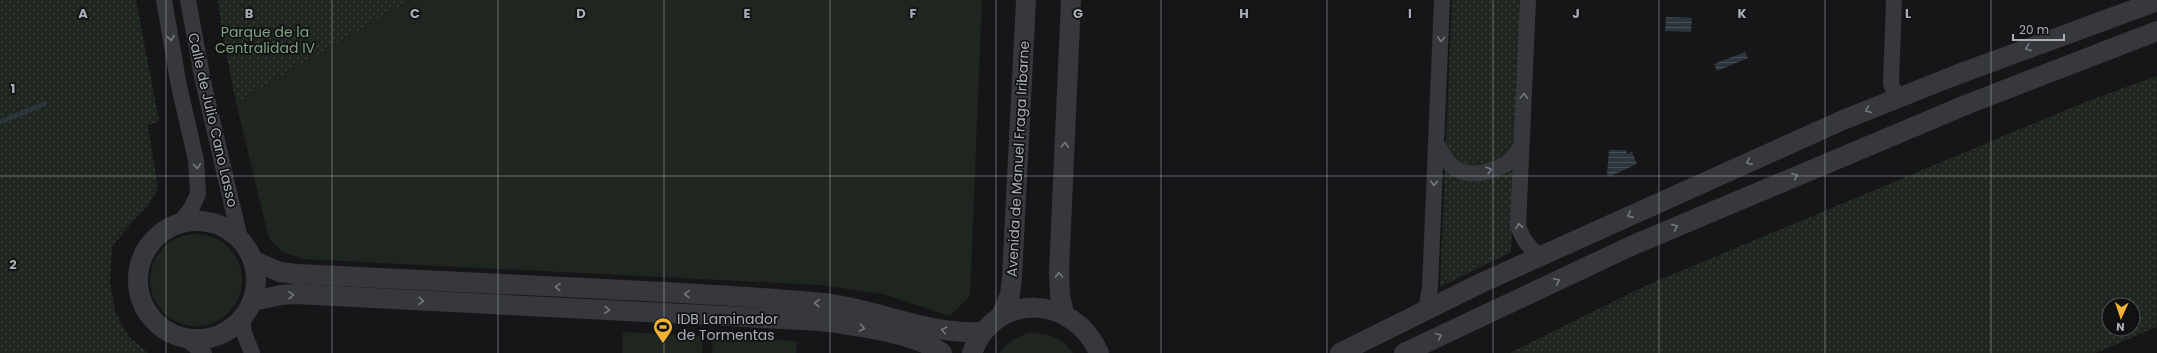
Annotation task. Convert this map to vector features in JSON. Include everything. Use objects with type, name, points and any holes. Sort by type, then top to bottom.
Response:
[{"type":"street","name":"Calle de Julio Cano Lasso","points":[[164,0],[179,86],[196,160],[198,194],[191,209],[179,223]]},
{"type":"street","name":"Calle de Julio Cano Lasso","points":[[188,0],[204,89],[240,239]]},
{"type":"street","name":"Avenida de Manuel Fraga Iribarne","points":[[1001,316],[1010,295],[1012,277],[1026,0]]},
{"type":"street","points":[[1064,314],[1060,295],[1059,272],[1071,0]]},
{"type":"street","points":[[1426,310],[1430,287],[1442,0]]},
{"type":"street","points":[[1528,0],[1518,226],[1531,250],[1541,256]]},
{"type":"street","points":[[1894,0],[1891,83],[1896,98]]},
{"type":"street","points":[[1340,353],[1426,310],[1541,256],[1843,120],[1896,98],[2157,1]]},
{"type":"street","points":[[1404,353],[1631,246],[1960,107],[2157,31]]},
{"type":"street","points":[[1436,143],[1446,160],[1457,170],[1471,173],[1488,172],[1508,163],[1521,147]]},
{"type":"street","points":[[195,220],[212,222],[227,229],[240,239],[254,262],[257,282],[253,302],[242,320],[230,330],[216,336],[201,339],[186,339],[171,334],[158,325],[147,313],[140,299],[137,284],[141,258],[156,236],[179,223],[195,220]]},
{"type":"street","points":[[254,262],[280,272],[297,274],[668,293],[824,303],[861,308],[946,331],[983,332]]},
{"type":"street","points":[[253,302],[281,295],[296,294],[821,321],[858,327],[920,341],[942,353]]},
{"type":"street","points":[[972,353],[983,332],[1001,316],[1022,309],[1043,308],[1064,314],[1084,329],[1092,338],[1099,353]]},
{"type":"street","points":[[242,320],[244,333],[252,353]]},
{"type":"street","points":[[186,339],[204,353]]},
{"type":"green space","points":[[0,0],[136,0],[159,121],[148,126],[158,188],[148,206],[131,223],[112,247],[110,283],[116,314],[129,337],[148,353],[0,353]]},
{"type":"green space","name":"Parque de la Centralidad IV","points":[[218,0],[410,0],[236,103],[222,31]]},
{"type":"green space","points":[[410,0],[982,0],[970,296],[950,316],[883,294],[821,285],[303,259],[281,251],[269,238],[236,103]]},
{"type":"green space","points":[[1452,0],[1522,0],[1511,252],[1440,287]]},
{"type":"green space","points":[[2157,76],[2157,327],[2141,334],[2141,297],[2101,297],[2101,337],[2133,337],[2095,353],[1510,353],[1645,286],[2085,102]]},
{"type":"green space","points":[[187,234],[205,234],[222,241],[235,254],[242,271],[242,289],[235,306],[222,319],[205,326],[187,326],[170,319],[157,306],[150,289],[150,271],[157,254],[170,241]]},
{"type":"green space","name":"IDB Laminador de Tormentas","points":[[623,332],[703,336],[702,353],[622,353]]},
{"type":"green space","points":[[1029,333],[1054,337],[1064,343],[1073,353],[999,353],[1012,340]]},
{"type":"green space","name":"IDB Laminador de Tormentas","points":[[713,336],[797,341],[796,353],[712,353]]},
{"type":"shaded area","points":[[1666,17],[1692,18],[1691,32],[1665,31]]},
{"type":"shaded area","points":[[1745,52],[1748,58],[1717,71],[1714,64]]},
{"type":"shaded area","points":[[1609,150],[1626,150],[1627,154],[1632,152],[1637,164],[1609,177],[1607,174]]},
{"type":"waterway","points":[[0,122],[44,104]]},
{"type":"place","name":"IDB Laminador de Tormentas","points":[[663,344]]}]
